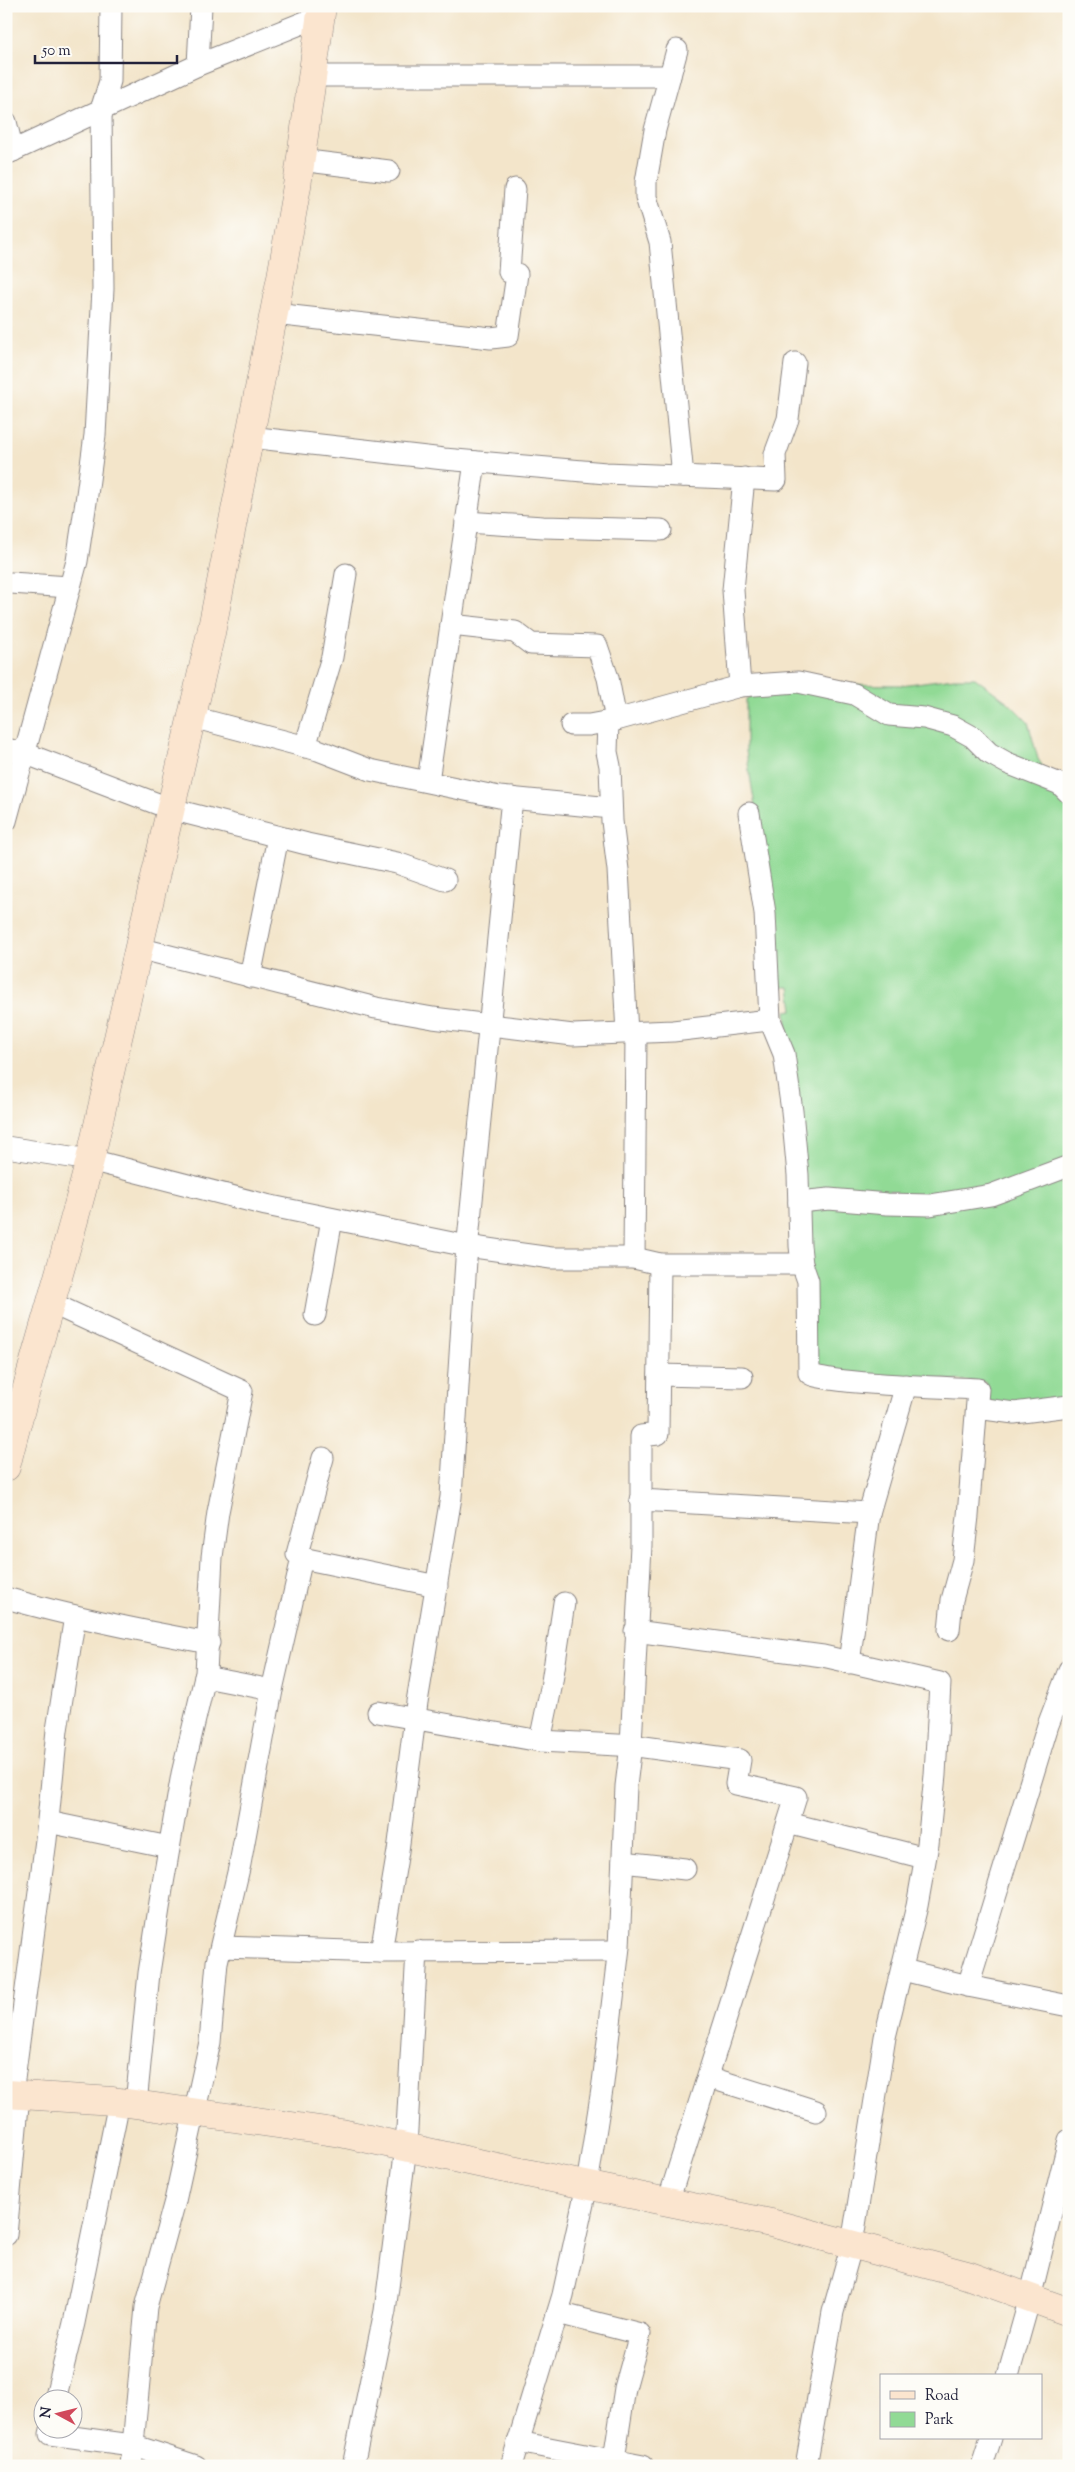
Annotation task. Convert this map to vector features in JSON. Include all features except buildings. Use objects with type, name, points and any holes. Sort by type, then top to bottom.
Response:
[{"type":"street","points":[[6,821],[15,751],[77,561],[94,435],[102,289],[102,110],[110,81],[111,6]]},
{"type":"street","points":[[198,65],[201,6]]},
{"type":"street","points":[[6,122],[9,152],[321,11]]},
{"type":"street","points":[[6,1467],[20,1410],[90,1160],[211,633],[274,314],[300,160],[321,11]]},
{"type":"street","points":[[676,50],[655,130],[646,182],[646,197],[660,242],[683,476]]},
{"type":"street","points":[[311,76],[670,76]]},
{"type":"street","points":[[300,160],[389,171]]},
{"type":"street","points":[[274,314],[490,338],[508,336],[517,274],[508,272],[515,189]]},
{"type":"street","points":[[249,437],[475,462],[606,472],[776,480],[775,454],[788,419],[795,363]]},
{"type":"street","points":[[428,781],[475,462]]},
{"type":"street","points":[[740,686],[733,590],[744,478]]},
{"type":"street","points":[[466,522],[543,527],[661,530]]},
{"type":"street","points":[[305,747],[332,657],[346,574]]},
{"type":"street","points":[[11,583],[69,588]]},
{"type":"street","points":[[451,625],[515,632],[531,644],[597,646],[608,678],[612,721],[606,745],[610,766],[611,808],[632,1033],[634,1258]]},
{"type":"street","points":[[571,725],[589,725],[612,721],[740,686],[798,682],[854,694],[889,715],[937,721],[953,726],[973,737],[989,753],[1060,784],[1069,793]]},
{"type":"street","points":[[192,717],[305,747],[370,770],[512,798],[611,808]]},
{"type":"street","points":[[15,751],[171,809],[278,837],[397,863],[445,880]]},
{"type":"street","points":[[382,1952],[398,1851],[415,1718],[451,1497],[467,1246],[512,798]]},
{"type":"street","points":[[748,813],[765,912],[770,1020],[784,1054],[792,1111],[802,1264],[808,1281],[811,1376],[906,1385],[978,1389],[963,1560],[952,1600],[949,1630]]},
{"type":"street","points":[[250,977],[278,837]]},
{"type":"street","points":[[138,948],[376,1008],[434,1018],[572,1035],[673,1031],[770,1020]]},
{"type":"street","points":[[6,1147],[90,1160],[266,1205],[467,1246],[551,1258],[634,1258],[660,1264],[802,1264]]},
{"type":"street","points":[[798,1202],[829,1199],[887,1204],[930,1205],[991,1195],[1069,1166]]},
{"type":"street","points":[[315,1315],[332,1219]]},
{"type":"street","points":[[511,2466],[558,2313],[587,2185],[603,2083],[618,1952],[626,1786],[631,1746],[635,1631],[641,1545],[641,1436],[658,1434],[660,1264]]},
{"type":"street","points":[[51,1303],[242,1391],[218,1512],[212,1557],[206,1677],[182,1774],[128,2103],[57,2390]]},
{"type":"street","points":[[659,1375],[742,1376]]},
{"type":"street","points":[[849,1663],[869,1513],[906,1385]]},
{"type":"street","points":[[977,1408],[1014,1413],[1069,1406]]},
{"type":"street","points":[[323,1458],[296,1554],[302,1558],[437,1586]]},
{"type":"street","points":[[640,1500],[869,1513]]},
{"type":"street","points":[[132,2456],[146,2307],[175,2201],[210,2042],[217,1962],[240,1864],[272,1690],[302,1558]]},
{"type":"street","points":[[6,1598],[75,1616],[209,1643]]},
{"type":"street","points":[[540,1741],[551,1688],[564,1604]]},
{"type":"street","points":[[6,2235],[13,2094],[58,1730],[75,1616]]},
{"type":"street","points":[[635,1631],[823,1656],[940,1683],[935,1775],[925,1858],[903,1970],[885,2037],[852,2244],[833,2312],[806,2466]]},
{"type":"street","points":[[968,1986],[1048,1725],[1069,1670]]},
{"type":"street","points":[[206,1677],[272,1690]]},
{"type":"street","points":[[378,1712],[540,1741],[631,1746],[740,1760],[736,1784],[796,1797],[668,2202]]},
{"type":"street","points":[[48,1822],[169,1847]]},
{"type":"street","points":[[788,1823],[925,1858]]},
{"type":"street","points":[[623,1862],[685,1869]]},
{"type":"street","points":[[222,1947],[382,1952],[618,1952]]},
{"type":"street","points":[[353,2466],[385,2311],[406,2147],[417,1951]]},
{"type":"street","points":[[903,1970],[968,1986],[1069,2006]]},
{"type":"street","points":[[708,2077],[816,2111]]},
{"type":"street","points":[[13,2094],[128,2103],[341,2133],[771,2222],[967,2275],[1069,2312]]},
{"type":"street","points":[[1009,2374],[1030,2298],[1069,2140]]},
{"type":"street","points":[[558,2313],[640,2334],[625,2388],[613,2463]]},
{"type":"street","points":[[72,2440],[132,2456],[196,2466]]},
{"type":"street","points":[[982,2466],[990,2440]]},
{"type":"street","points":[[518,2442],[613,2463],[643,2466]]},
{"type":"green space","points":[[954,678],[975,678],[1009,703],[1028,722],[1038,759],[1060,794],[1069,800],[1069,1400],[1020,1408],[986,1401],[986,1382],[812,1372],[786,1011],[793,1010],[790,987],[779,987],[764,862],[746,751],[746,699],[755,694],[831,684],[901,685]]}]
